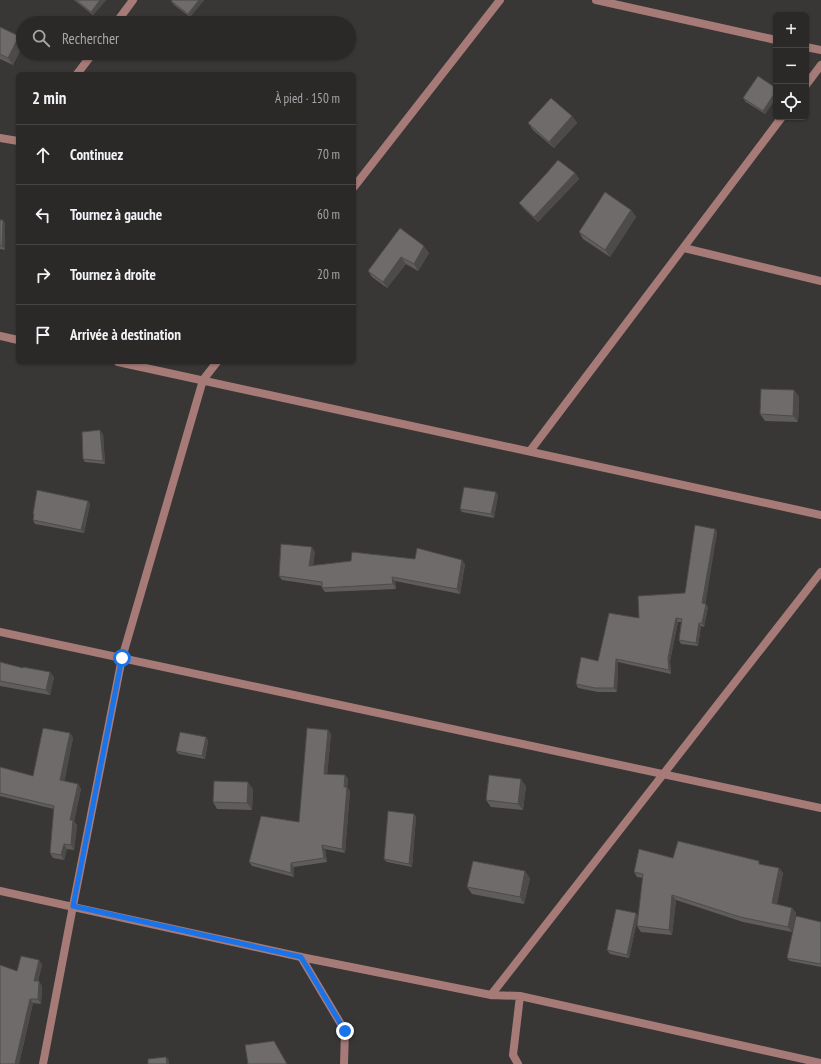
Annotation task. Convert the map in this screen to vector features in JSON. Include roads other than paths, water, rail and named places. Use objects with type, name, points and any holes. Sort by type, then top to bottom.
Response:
[{"type":"street","points":[[121,16],[133,0]]},
{"type":"street","points":[[356,184],[500,0]]},
{"type":"street","points":[[596,0],[773,39]]},
{"type":"street","points":[[809,48],[821,50]]},
{"type":"street","points":[[79,72],[88,60]]},
{"type":"street","points":[[807,84],[821,66]]},
{"type":"street","points":[[530,451],[780,120]]},
{"type":"street","points":[[0,138],[16,141]]},
{"type":"street","points":[[684,248],[821,281]]},
{"type":"street","points":[[0,336],[16,340]]},
{"type":"street","points":[[127,364],[821,515]]},
{"type":"street","points":[[44,1064],[73,906],[122,658],[203,380],[215,364]]},
{"type":"street","points":[[491,995],[821,572]]},
{"type":"street","points":[[0,632],[821,808]]},
{"type":"street","points":[[0,891],[301,957],[491,995],[520,996],[821,1063]]},
{"type":"street","points":[[301,957],[345,1031],[344,1064]]},
{"type":"street","points":[[518,1064],[513,1055],[520,996]]}]
